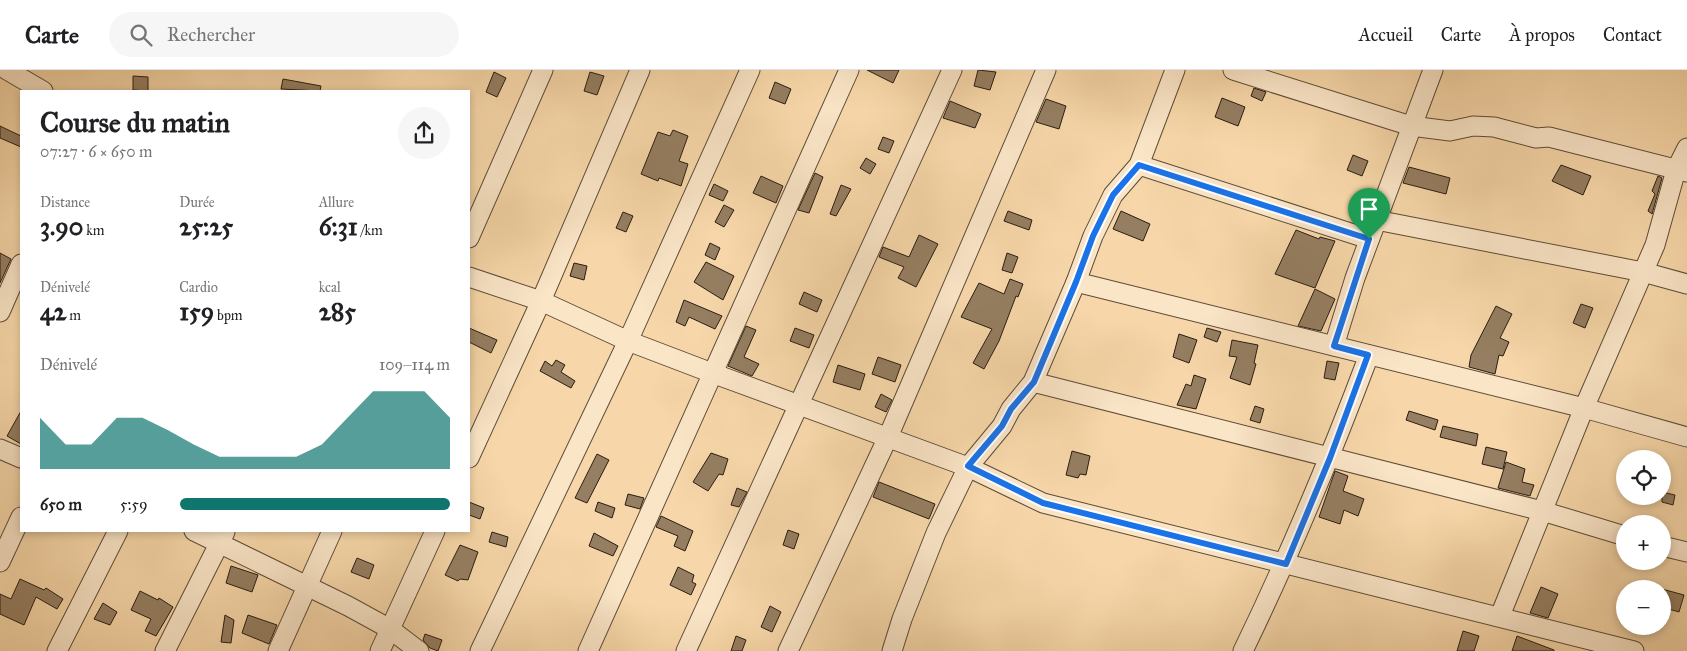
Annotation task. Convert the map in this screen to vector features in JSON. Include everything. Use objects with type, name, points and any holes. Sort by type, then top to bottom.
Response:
[{"type":"street","points":[[0,81],[6,70],[41,90]]},
{"type":"street","points":[[470,236],[543,70]]},
{"type":"street","points":[[470,456],[541,301],[640,70]]},
{"type":"street","points":[[480,651],[628,340],[750,70]]},
{"type":"street","points":[[588,651],[849,70]]},
{"type":"street","points":[[686,651],[952,70]]},
{"type":"street","points":[[788,651],[888,437],[1046,70]]},
{"type":"street","points":[[892,651],[902,619],[936,532],[968,466],[1002,426],[1011,409],[1034,382],[1093,236],[1113,195],[1139,165],[1175,70]]},
{"type":"street","points":[[1233,70],[1411,126],[1450,131],[1473,126],[1494,127],[1536,138],[1549,137],[1681,171]]},
{"type":"street","points":[[1334,346],[1369,239],[1433,70]]},
{"type":"street","points":[[1500,616],[1584,408],[1655,245],[1681,171],[1687,148]]},
{"type":"street","points":[[1139,165],[1369,239]]},
{"type":"street","points":[[1376,220],[1643,272],[1687,284]]},
{"type":"street","points":[[0,312],[20,266]]},
{"type":"street","points":[[470,277],[541,301],[628,340],[797,406],[968,466],[1043,503],[1634,651]]},
{"type":"street","points":[[1076,282],[1584,408],[1687,437]]},
{"type":"street","points":[[1243,651],[1286,564],[1330,458],[1368,355]]},
{"type":"street","points":[[1034,382],[1542,511],[1616,533]]},
{"type":"street","points":[[0,449],[20,458]]},
{"type":"street","points":[[0,562],[20,519]]},
{"type":"street","points":[[57,651],[117,532]]},
{"type":"street","points":[[199,532],[223,537],[307,586],[390,629],[419,651]]},
{"type":"street","points":[[278,651],[332,532]]},
{"type":"street","points":[[380,651],[435,532]]},
{"type":"street","points":[[165,651],[223,537]]},
{"type":"street","points":[[1671,548],[1687,552]]},
{"type":"building","points":[[867,70],[899,70],[893,83]]},
{"type":"building","points":[[978,70],[996,72],[990,90],[974,86]]},
{"type":"building","points":[[494,72],[506,78],[497,97],[486,92]]},
{"type":"building","points":[[590,72],[604,76],[597,95],[584,91]]},
{"type":"building","points":[[133,76],[148,77],[148,90],[133,90]]},
{"type":"building","points":[[283,79],[321,86],[320,90],[281,89]]},
{"type":"building","points":[[775,82],[791,89],[785,104],[769,98]]},
{"type":"building","points":[[1254,88],[1266,92],[1262,101],[1251,96]]},
{"type":"building","points":[[1222,98],[1245,107],[1238,126],[1215,117]]},
{"type":"building","points":[[1046,99],[1066,106],[1059,129],[1036,122]]},
{"type":"building","points":[[950,101],[981,114],[975,128],[943,118]]},
{"type":"building","points":[[0,126],[20,136],[20,147],[0,138]]},
{"type":"building","points":[[673,130],[688,136],[679,161],[688,164],[681,186],[659,178],[658,181],[641,174],[658,132],[670,136]]},
{"type":"building","points":[[883,137],[894,141],[889,153],[878,149]]},
{"type":"building","points":[[1353,155],[1368,161],[1362,176],[1347,170]]},
{"type":"building","points":[[866,158],[876,164],[870,174],[860,168]]},
{"type":"building","points":[[1561,165],[1591,176],[1583,195],[1552,181]]},
{"type":"building","points":[[1409,167],[1450,178],[1446,194],[1403,183]]},
{"type":"building","points":[[815,173],[823,177],[809,213],[798,210]]},
{"type":"building","points":[[761,176],[783,186],[776,203],[753,193]]},
{"type":"building","points":[[1658,176],[1662,178],[1652,214],[1648,211],[1655,194],[1652,191]]},
{"type":"building","points":[[714,184],[728,191],[723,201],[709,195]]},
{"type":"building","points":[[841,185],[851,189],[836,216],[830,214]]},
{"type":"building","points":[[724,205],[734,210],[724,227],[715,222]]},
{"type":"building","points":[[1008,211],[1032,220],[1029,230],[1004,221]]},
{"type":"building","points":[[1121,211],[1150,224],[1143,241],[1113,229]]},
{"type":"building","points":[[623,212],[633,216],[626,232],[616,228]]},
{"type":"building","points":[[1296,230],[1319,239],[1320,237],[1335,241],[1315,288],[1275,274]]},
{"type":"building","points":[[919,235],[938,244],[916,287],[898,278],[904,267],[879,257],[883,247],[909,257]]},
{"type":"building","points":[[710,243],[720,248],[715,260],[705,255]]},
{"type":"building","points":[[0,253],[11,259],[0,283]]},
{"type":"building","points":[[1007,253],[1018,257],[1012,273],[1002,270]]},
{"type":"building","points":[[706,262],[734,276],[723,300],[694,282]]},
{"type":"building","points":[[574,263],[587,266],[584,280],[570,276]]},
{"type":"building","points":[[1010,279],[1023,284],[1018,297],[1016,296],[999,341],[984,369],[973,363],[992,329],[961,317],[979,283],[1004,294]]},
{"type":"building","points":[[1315,289],[1335,299],[1321,331],[1298,326]]},
{"type":"building","points":[[804,292],[822,300],[817,312],[799,304]]},
{"type":"building","points":[[684,300],[722,316],[715,329],[689,317],[685,326],[676,322]]},
{"type":"building","points":[[1581,304],[1593,308],[1585,328],[1573,323]]},
{"type":"building","points":[[1496,306],[1512,314],[1500,338],[1509,342],[1503,356],[1499,355],[1495,374],[1469,367],[1471,355]]},
{"type":"building","points":[[746,326],[756,330],[744,357],[759,364],[752,376],[728,366]]},
{"type":"building","points":[[470,328],[497,340],[491,353],[470,342]]},
{"type":"building","points":[[795,328],[814,335],[809,348],[790,341]]},
{"type":"building","points":[[1207,328],[1221,332],[1217,342],[1204,337]]},
{"type":"building","points":[[1179,334],[1197,340],[1189,363],[1173,357]]},
{"type":"building","points":[[1232,340],[1258,345],[1254,363],[1256,364],[1250,385],[1230,378],[1237,357],[1229,356]]},
{"type":"building","points":[[878,357],[901,365],[895,382],[872,374]]},
{"type":"building","points":[[556,360],[565,365],[561,372],[575,381],[571,388],[540,371],[545,361],[552,366]]},
{"type":"building","points":[[1327,361],[1339,363],[1335,380],[1324,378]]},
{"type":"building","points":[[838,365],[865,374],[860,390],[833,382]]},
{"type":"building","points":[[1194,375],[1206,379],[1196,409],[1177,405],[1186,384],[1191,386]]},
{"type":"building","points":[[881,394],[892,400],[886,412],[875,407]]},
{"type":"building","points":[[1255,406],[1264,409],[1260,423],[1250,420]]},
{"type":"building","points":[[1409,411],[1438,420],[1435,430],[1406,420]]},
{"type":"building","points":[[20,413],[20,443],[7,436]]},
{"type":"building","points":[[1443,426],[1478,434],[1476,446],[1440,437]]},
{"type":"building","points":[[1486,447],[1507,452],[1503,469],[1482,464]]},
{"type":"building","points":[[1072,451],[1090,456],[1086,475],[1080,474],[1078,478],[1066,475]]},
{"type":"building","points":[[711,453],[728,459],[723,475],[719,474],[708,491],[693,482]]},
{"type":"building","points":[[597,454],[609,460],[587,503],[575,498]]},
{"type":"building","points":[[1506,462],[1525,469],[1522,482],[1534,485],[1530,496],[1498,488]]},
{"type":"building","points":[[1335,471],[1348,476],[1343,491],[1364,499],[1358,516],[1344,510],[1340,524],[1319,517]]},
{"type":"building","points":[[879,482],[935,504],[929,519],[873,497]]},
{"type":"building","points":[[737,488],[747,492],[739,507],[731,505]]},
{"type":"building","points":[[628,494],[644,498],[640,509],[625,505]]},
{"type":"building","points":[[1671,494],[1675,495],[1673,505],[1671,504]]},
{"type":"building","points":[[470,502],[484,508],[480,519],[470,515]]},
{"type":"building","points":[[598,502],[615,508],[612,518],[595,511]]},
{"type":"building","points":[[661,516],[693,531],[685,551],[674,546],[678,536],[656,527]]},
{"type":"building","points":[[788,530],[799,534],[794,549],[783,545]]},
{"type":"building","points":[[492,532],[508,537],[506,547],[489,542]]},
{"type":"building","points":[[594,533],[618,546],[613,556],[589,546]]},
{"type":"building","points":[[460,545],[478,552],[468,580],[460,579],[458,581],[445,575]]},
{"type":"building","points":[[357,558],[374,565],[369,579],[351,572]]},
{"type":"building","points":[[231,566],[258,575],[252,592],[226,583]]},
{"type":"building","points":[[678,567],[694,575],[692,582],[696,584],[691,595],[670,585]]},
{"type":"building","points":[[20,579],[44,590],[46,588],[63,599],[57,609],[36,597],[24,625],[0,614],[0,594],[11,599]]},
{"type":"building","points":[[1541,587],[1558,594],[1548,618],[1530,613]]},
{"type":"building","points":[[140,591],[158,600],[159,598],[173,607],[156,636],[145,631],[151,619],[131,610]]},
{"type":"building","points":[[1671,591],[1684,595],[1679,612],[1671,610]]},
{"type":"building","points":[[103,603],[117,612],[110,625],[94,619]]},
{"type":"building","points":[[770,606],[781,612],[772,632],[761,627]]},
{"type":"building","points":[[225,615],[234,620],[231,643],[221,642]]},
{"type":"building","points":[[248,615],[277,625],[269,644],[242,633]]},
{"type":"building","points":[[1463,631],[1479,636],[1474,651],[1457,651]]},
{"type":"building","points":[[425,634],[442,640],[438,651],[430,648],[423,640]]},
{"type":"building","points":[[736,636],[746,640],[742,651],[731,651]]},
{"type":"building","points":[[1517,636],[1554,650],[1554,651],[1512,651]]},
{"type":"route","points":[[1139,165],[1369,239],[1334,346],[1368,355],[1330,458],[1286,564],[1043,503],[1008,488],[968,466],[1002,426],[1019,398],[1034,382],[1093,236],[1113,195],[1139,165]]}]
